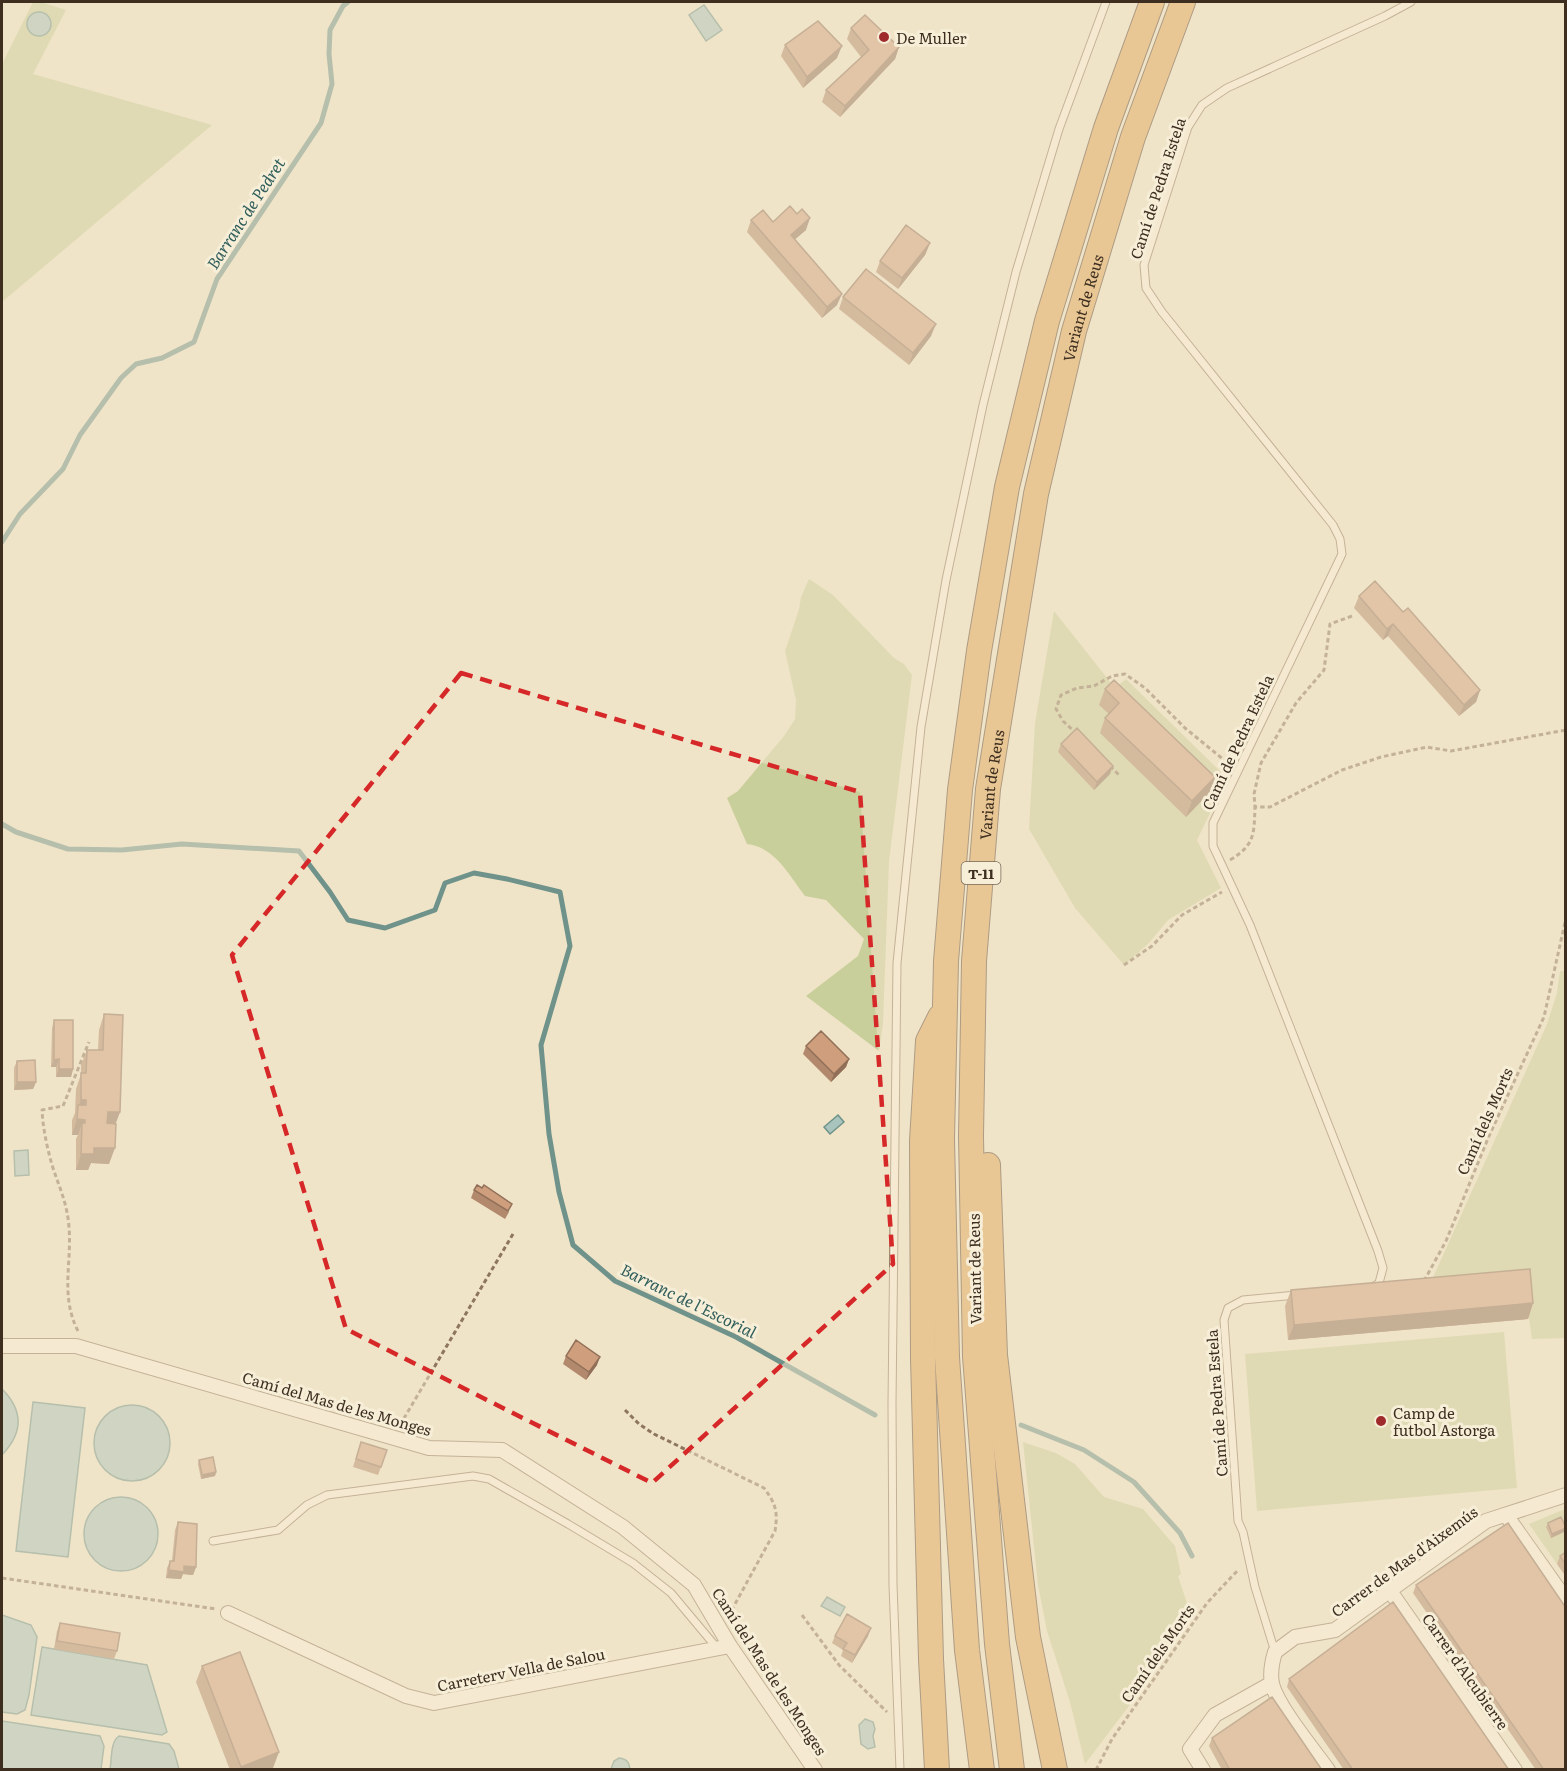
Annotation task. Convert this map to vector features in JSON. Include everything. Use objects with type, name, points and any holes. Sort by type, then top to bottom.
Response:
[{"type":"highway","name":"Variant de Reus","points":[[982,1770],[967,1650],[947,1357],[942,1139],[946,961],[960,790],[979,651],[1007,487],[1047,321],[1106,128],[1152,2]]},
{"type":"highway","name":"Variant de Reus","points":[[1012,1770],[997,1644],[975,1356],[971,1136],[974,961],[988,789],[1036,494],[1074,331],[1133,137],[1183,2]]},
{"type":"highway","points":[[988,789],[987,1134],[995,1355],[1028,1637],[1055,1770]]},
{"type":"highway","points":[[937,1770],[931,1659],[923,1358],[922,1141],[928,1041],[945,1007]]},
{"type":"street","name":"Camí del Mas de les Monges","points":[[2,1346],[76,1346],[429,1448],[502,1450],[632,1534],[694,1585],[721,1630],[723,1647],[815,1770]]},
{"type":"street","name":"Carrer de Mas d'Aixemús","points":[[1273,1658],[1295,1637],[1335,1630],[1486,1521],[1566,1495]]},
{"type":"street","points":[[1506,1515],[1566,1600]]},
{"type":"street","name":"Carrer d'Alcubierre","points":[[1390,1591],[1515,1770]]},
{"type":"street","name":"Carreterv Vella de Salou","points":[[228,1612],[406,1696],[434,1703],[723,1647]]},
{"type":"street","points":[[1273,1658],[1272,1683],[1278,1700],[1328,1770]]},
{"type":"street","points":[[1203,1770],[1190,1749],[1215,1715],[1272,1683]]},
{"type":"lane","points":[[900,1770],[894,1585],[892,1416],[897,974],[921,727],[948,568],[983,405],[1016,272],[1059,129],[1107,2]]},
{"type":"lane","name":"Camí de Pedra Estela","points":[[1369,1290],[1379,1283],[1383,1268],[1378,1251],[1250,925],[1213,846],[1213,823],[1341,554],[1340,539],[1333,525],[1162,312],[1146,288],[1144,265],[1188,128],[1202,105],[1227,88],[1411,2]]},
{"type":"lane","name":"Camí de Pedra Estela","points":[[1273,1658],[1243,1532],[1238,1521],[1224,1320],[1228,1308],[1243,1300],[1300,1295]]},
{"type":"lane","points":[[213,1541],[278,1530],[307,1506],[327,1495],[473,1476],[489,1479],[633,1563],[671,1593],[723,1647]]},
{"type":"path","points":[[1222,865],[1242,853],[1254,836],[1254,794],[1261,763],[1296,703],[1324,670],[1330,624],[1352,616]]},
{"type":"path","points":[[1079,737],[1063,722],[1056,709],[1061,695],[1077,688],[1094,686],[1112,676],[1125,674],[1145,688],[1185,728],[1237,771]]},
{"type":"path","points":[[1255,807],[1270,807],[1342,770],[1382,757],[1427,747],[1451,751],[1566,730]]},
{"type":"path","points":[[1104,760],[1120,776]]},
{"type":"path","points":[[1124,964],[1152,946],[1182,915],[1232,886]]},
{"type":"path","name":"Camí dels Morts","points":[[1421,1287],[1446,1241],[1544,1017],[1566,918]]},
{"type":"path","points":[[87,1349],[74,1324],[67,1294],[69,1229],[67,1209],[52,1164],[42,1110],[63,1106],[89,1042]]},
{"type":"path","points":[[393,1437],[513,1234]]},
{"type":"path","points":[[625,1410],[639,1424],[654,1434],[764,1488],[774,1501],[777,1517],[775,1532],[721,1630]]},
{"type":"path","name":"Camí dels Morts","points":[[1096,1770],[1112,1738],[1207,1603],[1249,1558]]},
{"type":"path","points":[[2,1578],[214,1608],[228,1612]]},
{"type":"path","points":[[802,1615],[839,1665],[879,1706],[898,1720]]},
{"type":"highlighted area","points":[[461,673],[860,792],[893,1264],[652,1483],[346,1329],[232,955]]},
{"type":"green space","points":[[33,2],[41,2],[66,10],[33,74],[212,125],[2,302],[2,64]]},
{"type":"green space","points":[[809,579],[833,595],[894,658],[904,664],[912,675],[889,862],[883,1024],[879,1051],[806,996],[858,956],[864,939],[826,900],[805,896],[787,871],[766,850],[747,844],[727,798],[738,791],[784,736],[795,719],[796,700],[785,651],[801,597]]},
{"type":"green space","points":[[1054,611],[1115,688],[1126,679],[1227,778],[1197,840],[1221,888],[1168,920],[1149,943],[1124,965],[1075,908],[1029,829],[1035,723]]},
{"type":"green space","points":[[1560,971],[1565,971],[1565,1338],[1532,1339],[1524,1284],[1426,1293],[1547,1024],[1557,993]]},
{"type":"green space","name":"Camp de futbol Astorga","points":[[1504,1332],[1517,1488],[1257,1511],[1245,1354]]},
{"type":"green space","points":[[1023,1442],[1056,1453],[1075,1464],[1104,1497],[1143,1509],[1175,1546],[1181,1574],[1178,1576],[1191,1615],[1135,1698],[1085,1764],[1070,1702],[1047,1631],[1038,1585]]},
{"type":"green space","points":[[1565,1509],[1565,1559],[1557,1564],[1529,1524]]},
{"type":"water","points":[[704,5],[722,30],[706,41],[689,15]]},
{"type":"water","points":[[39,12],[48,15],[51,24],[48,33],[39,36],[30,33],[27,24],[30,15]]},
{"type":"water","points":[[838,1115],[844,1122],[830,1134],[824,1127]]},
{"type":"water","points":[[28,1150],[29,1175],[15,1176],[14,1151]]},
{"type":"water","points":[[2,1389],[14,1406],[18,1422],[14,1438],[2,1455]]},
{"type":"water","points":[[33,1402],[85,1408],[68,1557],[16,1551]]},
{"type":"water","points":[[132,1405],[146,1408],[159,1416],[167,1429],[170,1443],[167,1457],[159,1470],[146,1478],[132,1481],[118,1478],[105,1470],[97,1457],[94,1443],[97,1429],[105,1416],[118,1408]]},
{"type":"water","points":[[114,1497],[128,1497],[142,1503],[152,1513],[158,1527],[156,1548],[142,1565],[128,1571],[114,1571],[100,1565],[90,1555],[84,1541],[84,1527],[90,1513],[100,1503]]},
{"type":"water","points":[[827,1597],[845,1607],[840,1616],[821,1606]]},
{"type":"water","points":[[2,1615],[31,1625],[37,1637],[29,1695],[25,1710],[17,1714],[2,1712]]},
{"type":"water","points":[[42,1647],[147,1665],[167,1732],[162,1735],[31,1715]]},
{"type":"water","points":[[865,1719],[873,1722],[875,1729],[873,1736],[875,1747],[868,1749],[861,1744],[859,1725]]},
{"type":"water","points":[[2,1721],[100,1736],[104,1746],[101,1769],[2,1769]]},
{"type":"water","points":[[119,1736],[169,1744],[174,1751],[179,1769],[110,1769],[113,1746]]},
{"type":"water","points":[[619,1758],[627,1761],[630,1769],[611,1769],[614,1761]]},
{"type":"building","points":[[865,15],[899,47],[845,106],[826,90],[869,50],[851,28]]},
{"type":"building","points":[[818,21],[842,46],[807,77],[785,45]]},
{"type":"building","points":[[790,206],[797,214],[802,209],[810,218],[791,235],[842,294],[827,307],[751,220],[763,210],[773,222]]},
{"type":"building","points":[[906,225],[930,243],[902,278],[880,261]]},
{"type":"building","points":[[866,269],[936,324],[913,353],[843,297]]},
{"type":"building","points":[[1375,581],[1403,612],[1408,608],[1480,690],[1464,705],[1393,624],[1387,629],[1359,596]]},
{"type":"building","points":[[1114,680],[1215,777],[1192,801],[1105,718],[1119,703],[1105,689]]},
{"type":"building","points":[[1077,728],[1113,766],[1097,782],[1061,744]]},
{"type":"building","points":[[104,1014],[123,1015],[120,1112],[108,1112],[107,1123],[116,1124],[115,1148],[94,1148],[94,1154],[81,1154],[82,1123],[85,1123],[85,1120],[77,1119],[78,1105],[86,1105],[86,1100],[81,1100],[81,1073],[86,1073],[87,1050],[103,1050]]},
{"type":"building","points":[[54,1020],[73,1020],[73,1069],[59,1069],[59,1059],[54,1060]]},
{"type":"building","points":[[821,1031],[849,1059],[834,1074],[806,1046]]},
{"type":"building","points":[[35,1060],[36,1082],[17,1082],[17,1061]]},
{"type":"building","points":[[477,1185],[482,1188],[484,1185],[512,1204],[508,1211],[474,1190]]},
{"type":"building","points":[[1530,1269],[1533,1303],[1294,1325],[1291,1290]]},
{"type":"building","points":[[576,1340],[600,1357],[589,1372],[566,1356]]},
{"type":"building","points":[[361,1442],[387,1450],[381,1467],[356,1459]]},
{"type":"building","points":[[213,1457],[216,1472],[202,1475],[199,1460]]},
{"type":"building","points":[[1561,1517],[1566,1528],[1552,1534],[1548,1523]]},
{"type":"building","points":[[178,1522],[197,1524],[196,1567],[184,1566],[184,1572],[169,1570],[170,1561],[174,1561]]},
{"type":"building","points":[[1508,1523],[1566,1608],[1566,1770],[1544,1770],[1416,1585]]},
{"type":"building","points":[[1566,1552],[1566,1565],[1560,1556]]},
{"type":"building","points":[[1393,1602],[1509,1770],[1353,1770],[1289,1679]]},
{"type":"building","points":[[847,1614],[871,1628],[855,1655],[843,1649],[847,1643],[835,1636]]},
{"type":"building","points":[[60,1623],[120,1633],[117,1651],[57,1641]]},
{"type":"building","points":[[240,1652],[279,1752],[241,1767],[202,1666]]},
{"type":"building","points":[[1272,1697],[1322,1770],[1230,1770],[1212,1738]]},
{"type":"waterway","name":"Barranc de Pedret","points":[[2,542],[20,514],[63,469],[80,435],[121,378],[136,364],[162,358],[194,342],[217,279],[321,123],[332,84],[329,54],[330,30],[343,6],[348,2]]},
{"type":"waterway","name":"Barranc de l'Escorial","points":[[2,824],[16,832],[68,849],[122,850],[182,844],[299,851],[348,920],[385,928],[435,910],[445,883],[474,873],[560,892],[570,946],[541,1045],[549,1134],[559,1192],[573,1245],[615,1281],[736,1337],[875,1415]]},
{"type":"waterway","name":"Barranc de l'Escorial","points":[[1021,1425],[1084,1450],[1134,1482],[1180,1533],[1192,1556]]},
{"type":"place","name":"De Muller","points":[[884,37]]},
{"type":"place","name":"Camp de futbol Astorga","points":[[1381,1421]]}]
